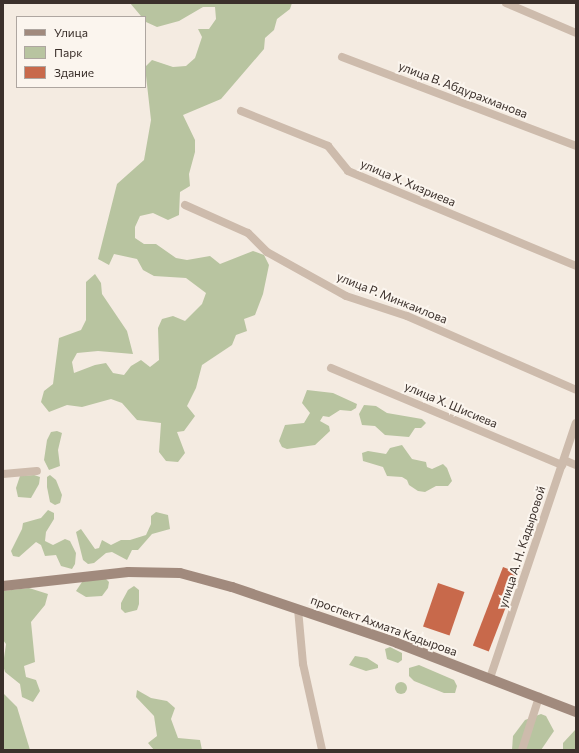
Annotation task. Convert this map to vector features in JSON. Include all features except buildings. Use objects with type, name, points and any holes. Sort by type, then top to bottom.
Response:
[{"type":"street","points":[[506,3],[576,33]]},
{"type":"street","name":"улица В. Абдурахманова","points":[[342,57],[576,146]]},
{"type":"street","name":"улица Х. Хизриева","points":[[240,111],[328,146],[348,171],[576,266]]},
{"type":"street","name":"улица Р. Минкаилова","points":[[186,205],[248,233],[267,252],[346,296],[406,316],[576,390]]},
{"type":"street","name":"улица Х. Шисиева","points":[[331,368],[563,462],[576,465]]},
{"type":"street","name":"улица А. Н. Кадыровой","points":[[490,678],[576,422]]},
{"type":"street","points":[[3,474],[37,471]]},
{"type":"street","name":"проспект Ахмата Кадырова","points":[[3,586],[128,572],[180,573],[232,587],[298,609],[490,678],[576,712]]},
{"type":"street","points":[[298,609],[302,664],[322,750]]},
{"type":"street","points":[[522,750],[539,697]]},
{"type":"green space","points":[[130,3],[292,3],[290,9],[277,19],[274,30],[265,38],[264,49],[221,99],[183,115],[195,140],[195,152],[189,174],[190,186],[180,192],[179,215],[168,220],[153,213],[140,216],[135,227],[135,238],[144,244],[156,244],[176,258],[187,260],[210,256],[220,264],[253,251],[264,255],[269,265],[263,294],[255,315],[244,319],[247,331],[236,335],[232,345],[202,365],[196,388],[187,406],[195,416],[184,431],[177,432],[185,453],[178,462],[166,461],[159,452],[161,423],[137,420],[122,403],[111,399],[82,407],[67,405],[49,412],[41,402],[44,391],[53,384],[59,338],[81,330],[86,320],[86,282],[95,274],[101,283],[102,294],[127,331],[133,354],[98,351],[77,353],[72,362],[74,373],[95,365],[106,363],[113,373],[124,375],[131,366],[141,360],[150,367],[159,360],[158,328],[162,319],[173,316],[185,321],[202,304],[206,293],[186,278],[154,276],[143,270],[137,259],[114,254],[109,265],[98,259],[117,184],[144,160],[151,120],[146,66],[152,60],[173,67],[186,66],[195,58],[202,37],[198,29],[209,29],[216,19],[215,7],[203,7],[179,21],[157,27],[146,22],[146,16],[141,16]]},
{"type":"green space","points":[[307,390],[333,393],[357,404],[356,408],[351,411],[340,410],[329,417],[323,416],[320,421],[329,426],[330,431],[315,445],[287,449],[282,447],[279,441],[285,425],[304,423],[310,413],[302,403]]},
{"type":"green space","points":[[364,405],[376,406],[387,413],[422,419],[426,423],[421,428],[415,428],[409,437],[385,435],[375,426],[362,425],[359,414]]},
{"type":"green space","points":[[57,431],[62,433],[58,450],[60,466],[49,470],[44,460],[47,440],[51,432]]},
{"type":"green space","points":[[402,445],[412,459],[426,462],[427,467],[432,469],[443,464],[447,468],[452,481],[448,486],[436,486],[425,492],[418,491],[409,485],[407,480],[402,477],[387,476],[383,467],[363,461],[362,453],[368,451],[386,454],[390,448]]},
{"type":"green space","points":[[34,475],[40,477],[39,484],[31,498],[18,497],[16,488],[20,476]]},
{"type":"green space","points":[[50,475],[56,480],[62,495],[60,503],[55,505],[50,502],[47,487],[47,477]]},
{"type":"green space","points":[[48,510],[54,513],[54,519],[46,532],[45,541],[53,545],[65,539],[70,541],[76,553],[75,564],[72,569],[61,566],[56,555],[45,556],[41,545],[36,542],[19,557],[13,556],[11,551],[22,529],[23,523],[41,518]]},
{"type":"green space","points":[[156,512],[168,515],[170,529],[152,534],[138,550],[132,550],[127,560],[112,552],[106,553],[94,563],[88,564],[83,560],[76,532],[81,529],[95,549],[99,548],[102,540],[111,545],[121,540],[130,540],[146,535],[151,524],[151,516]]},
{"type":"green space","points":[[105,578],[109,582],[108,588],[102,596],[86,597],[76,591],[82,582]]},
{"type":"green space","points":[[134,586],[139,590],[139,604],[137,610],[125,613],[121,609],[121,603],[128,590]]},
{"type":"green space","points":[[29,588],[48,594],[45,605],[31,622],[35,662],[24,666],[26,677],[36,680],[40,691],[33,702],[22,697],[20,684],[5,672],[3,665],[6,644],[3,640],[3,591]]},
{"type":"green space","points":[[390,647],[402,653],[402,660],[398,663],[387,659],[385,649]]},
{"type":"green space","points":[[355,656],[367,658],[378,665],[378,668],[366,671],[349,665]]},
{"type":"green space","points":[[419,665],[454,680],[457,686],[455,693],[444,693],[414,681],[409,676],[409,668]]},
{"type":"green space","points":[[403,682],[406,683],[406,693],[399,694],[396,693],[395,686],[396,683]]},
{"type":"green space","points":[[137,690],[151,698],[167,701],[175,708],[171,719],[178,738],[200,740],[202,750],[154,750],[148,743],[157,736],[154,716],[136,697]]},
{"type":"green space","points":[[3,693],[17,707],[30,750],[3,750]]},
{"type":"green space","points":[[541,714],[546,716],[554,731],[541,750],[512,750],[513,736],[525,720]]},
{"type":"green space","points":[[576,729],[576,750],[563,750],[563,743]]}]
